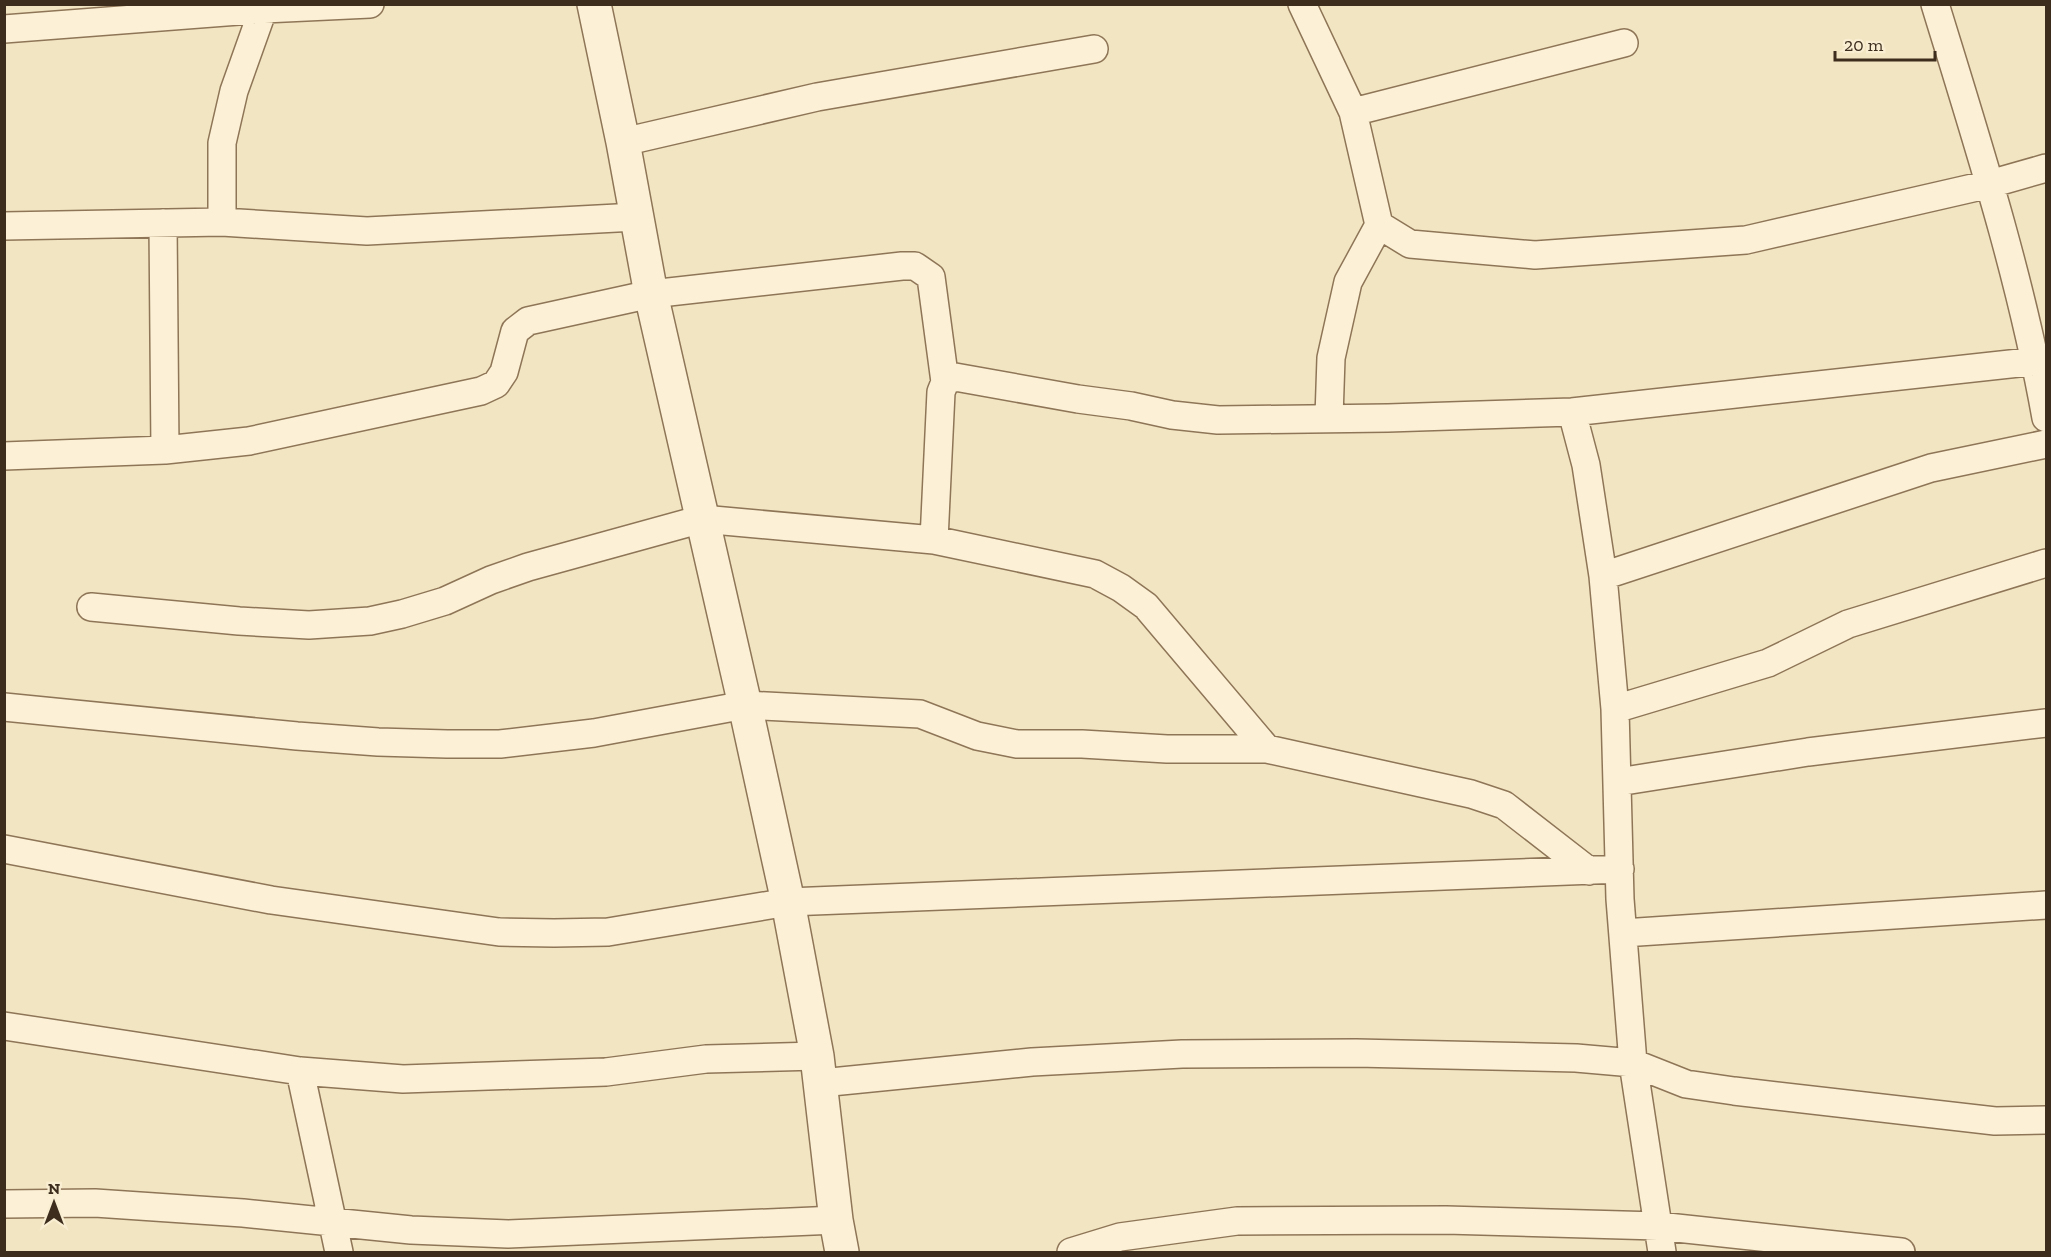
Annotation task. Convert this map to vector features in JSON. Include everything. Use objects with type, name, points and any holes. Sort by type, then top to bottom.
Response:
[{"type":"street","points":[[4,29],[265,7],[370,4]]},
{"type":"street","points":[[594,4],[623,142],[651,294],[788,902],[819,1069],[836,1220],[842,1252]]},
{"type":"street","points":[[1302,4],[1353,112],[1379,225],[1348,282],[1331,358],[1329,417]]},
{"type":"street","points":[[1935,4],[2041,361],[2046,417]]},
{"type":"street","points":[[222,222],[222,143],[234,91],[265,7]]},
{"type":"street","points":[[1353,112],[1624,43]]},
{"type":"street","points":[[623,142],[817,97],[1094,49]]},
{"type":"street","points":[[1379,225],[1410,244],[1535,255],[1746,240],[1990,184],[2046,168]]},
{"type":"street","points":[[4,226],[222,222],[367,231],[636,217]]},
{"type":"street","points":[[164,223],[165,450]]},
{"type":"street","points":[[4,456],[165,450],[249,441],[481,391],[496,384],[504,372],[515,331],[528,321],[651,294],[915,266],[931,278],[945,382],[941,392],[934,540]]},
{"type":"street","points":[[945,382],[956,377],[1172,415],[1218,420],[1388,418],[1572,412],[2041,361]]},
{"type":"street","points":[[1572,412],[1586,465],[1603,576],[1615,709],[1620,899],[1634,1063],[1662,1252]]},
{"type":"street","points":[[1603,576],[1931,468],[2046,444]]},
{"type":"street","points":[[91,607],[238,621],[309,625],[370,621],[402,614],[445,600],[528,567],[702,519],[934,540],[1095,574],[1121,588],[1146,606],[1267,749]]},
{"type":"street","points":[[1615,709],[1768,663],[1848,624],[2046,563]]},
{"type":"street","points":[[4,707],[182,726],[378,742],[500,744],[594,733],[745,705],[920,714],[977,736],[1017,744],[1267,749],[1471,794],[1504,805],[1588,871]]},
{"type":"street","points":[[1618,782],[1808,752],[2046,723]]},
{"type":"street","points":[[4,849],[271,900],[499,932],[554,933],[608,932],[788,902],[1620,869]]},
{"type":"street","points":[[1623,933],[2046,904]]},
{"type":"street","points":[[4,1026],[300,1071],[403,1079],[606,1072],[706,1059],[819,1069],[1032,1062],[1182,1054],[1356,1053],[1576,1058],[1634,1063],[1686,1084],[1734,1091],[1995,1121],[2046,1120]]},
{"type":"street","points":[[300,1071],[339,1252]]},
{"type":"street","points":[[4,1204],[95,1203],[332,1221],[411,1230],[508,1234],[836,1220]]},
{"type":"street","points":[[1071,1252],[1120,1237],[1237,1221],[1446,1220],[1658,1226],[1901,1252]]}]
